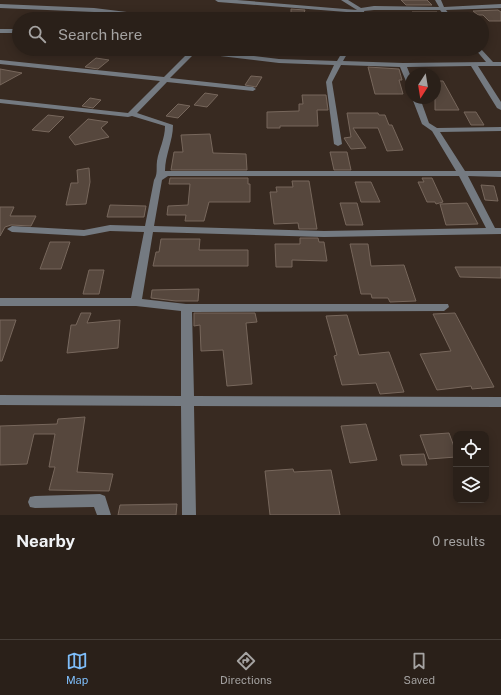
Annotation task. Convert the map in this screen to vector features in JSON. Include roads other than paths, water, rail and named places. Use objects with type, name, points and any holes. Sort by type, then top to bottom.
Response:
[{"type":"street","points":[[218,0],[361,11],[374,8],[442,9],[501,6]]},
{"type":"street","points":[[344,0],[361,11]]},
{"type":"street","points":[[369,0],[374,8]]},
{"type":"street","points":[[438,0],[444,12]]},
{"type":"street","points":[[0,6],[110,12]]},
{"type":"street","points":[[0,31],[12,31]]},
{"type":"street","points":[[0,101],[128,116],[132,114],[188,56]]},
{"type":"street","points":[[232,56],[272,61],[338,64],[501,64]]},
{"type":"street","points":[[338,144],[329,82],[343,56]]},
{"type":"street","points":[[484,56],[491,64]]},
{"type":"street","points":[[0,62],[164,81],[253,89]]},
{"type":"street","points":[[473,64],[501,108]]},
{"type":"street","points":[[403,65],[405,70]]},
{"type":"street","points":[[12,229],[62,233],[84,233],[110,228],[324,234],[496,231],[435,130],[426,124],[418,104]]},
{"type":"street","points":[[132,114],[169,124],[169,134],[161,161],[161,176],[158,180],[148,230],[136,302]]},
{"type":"street","points":[[435,130],[501,129]]},
{"type":"street","points":[[161,176],[176,172],[501,174]]},
{"type":"street","points":[[0,302],[136,302],[186,308],[444,307]]},
{"type":"street","points":[[186,308],[190,515]]},
{"type":"street","points":[[0,400],[188,402],[501,402]]},
{"type":"street","points":[[35,502],[100,500],[104,515]]}]
